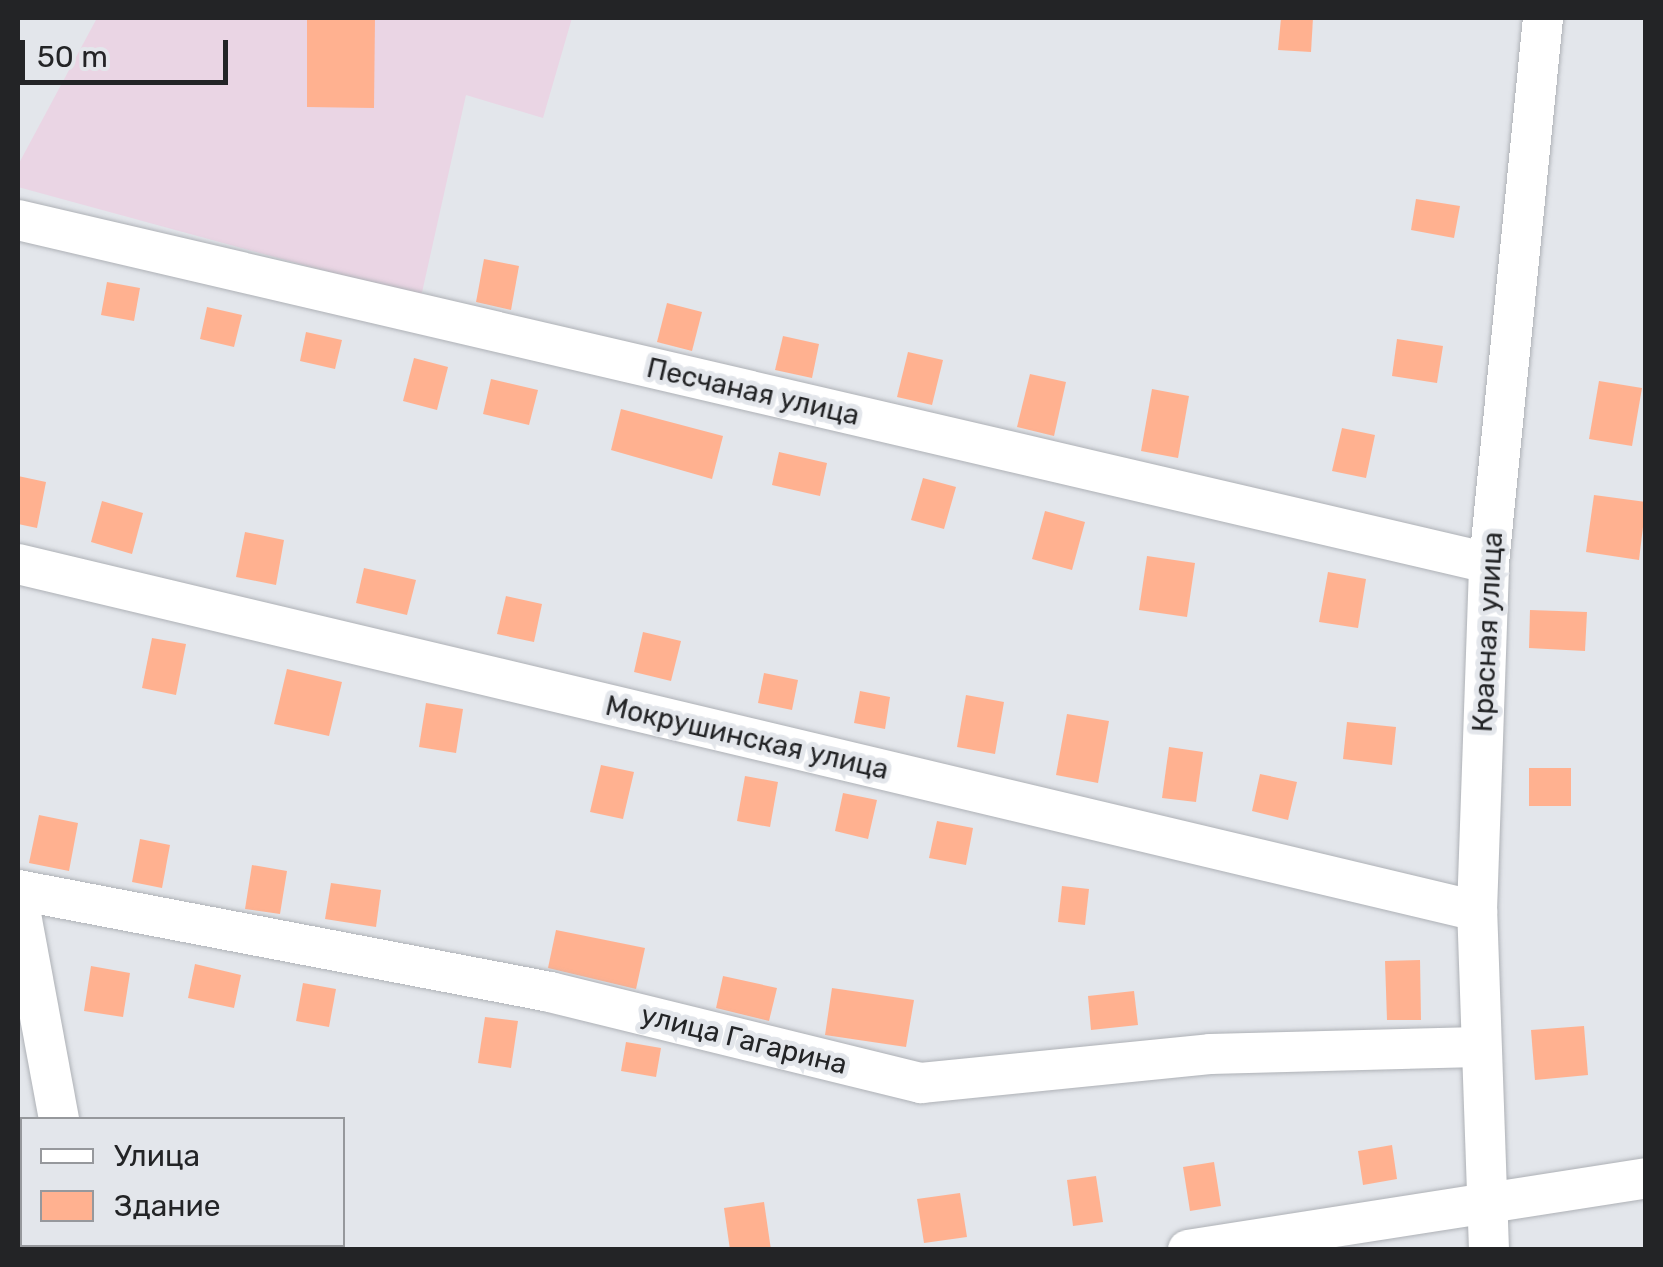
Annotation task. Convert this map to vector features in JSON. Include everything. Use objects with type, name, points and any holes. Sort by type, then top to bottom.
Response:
[{"type":"street","name":"Красная улица","points":[[1489,1250],[1476,910],[1488,563],[1543,18]]},
{"type":"street","name":"Песчаная улица","points":[[18,221],[1488,563]]},
{"type":"street","name":"Мокрушинская улица","points":[[18,564],[1476,910]]},
{"type":"street","name":"улица Гагарина","points":[[18,890],[550,992],[921,1083],[1210,1054],[1480,1047]]},
{"type":"street","points":[[18,898],[27,1005],[58,1117]]},
{"type":"street","points":[[1188,1250],[1646,1178]]},
{"type":"shaded area","points":[[97,18],[572,18],[543,118],[466,95],[421,297],[18,187],[18,165]]},
{"type":"building","points":[[307,18],[375,18],[374,108],[307,107]]},
{"type":"building","points":[[1281,18],[1313,18],[1311,52],[1278,50]]},
{"type":"building","points":[[1416,199],[1460,206],[1454,238],[1411,230]]},
{"type":"building","points":[[484,259],[519,266],[511,310],[476,302]]},
{"type":"building","points":[[107,282],[140,288],[134,321],[101,315]]},
{"type":"building","points":[[667,303],[702,312],[692,351],[657,342]]},
{"type":"building","points":[[207,307],[242,315],[234,347],[200,339]]},
{"type":"building","points":[[306,332],[342,340],[335,369],[300,361]]},
{"type":"building","points":[[783,336],[819,344],[812,378],[775,370]]},
{"type":"building","points":[[1397,339],[1443,346],[1437,383],[1392,376]]},
{"type":"building","points":[[908,352],[943,360],[932,405],[897,397]]},
{"type":"building","points":[[414,358],[448,367],[437,410],[403,401]]},
{"type":"building","points":[[1030,374],[1066,382],[1054,436],[1017,427]]},
{"type":"building","points":[[491,379],[538,390],[529,425],[483,414]]},
{"type":"building","points":[[1599,381],[1642,388],[1632,446],[1589,439]]},
{"type":"building","points":[[1152,389],[1189,396],[1178,458],[1141,451]]},
{"type":"building","points":[[621,409],[723,436],[712,479],[611,450]]},
{"type":"building","points":[[1342,428],[1375,435],[1366,478],[1332,471]]},
{"type":"building","points":[[779,452],[827,463],[820,496],[772,485]]},
{"type":"building","points":[[18,476],[46,482],[37,528],[18,524]]},
{"type":"building","points":[[923,478],[956,487],[944,529],[911,520]]},
{"type":"building","points":[[1594,495],[1646,502],[1639,560],[1586,552]]},
{"type":"building","points":[[102,501],[143,513],[132,554],[91,542]]},
{"type":"building","points":[[1045,511],[1085,522],[1072,570],[1032,559]]},
{"type":"building","points":[[245,532],[284,540],[276,585],[236,577]]},
{"type":"building","points":[[1147,556],[1195,563],[1187,617],[1139,610]]},
{"type":"building","points":[[364,568],[416,580],[407,615],[356,603]]},
{"type":"building","points":[[1328,572],[1366,579],[1358,628],[1319,622]]},
{"type":"building","points":[[506,596],[542,604],[534,642],[497,634]]},
{"type":"building","points":[[1530,610],[1587,612],[1585,651],[1529,648]]},
{"type":"building","points":[[643,632],[681,641],[671,681],[634,672]]},
{"type":"building","points":[[152,638],[186,644],[176,695],[142,688]]},
{"type":"building","points":[[287,669],[342,682],[329,736],[274,724]]},
{"type":"building","points":[[764,673],[798,680],[792,710],[758,703]]},
{"type":"building","points":[[860,691],[890,697],[885,729],[854,723]]},
{"type":"building","points":[[966,695],[1004,702],[995,754],[957,747]]},
{"type":"building","points":[[426,703],[463,709],[456,753],[419,747]]},
{"type":"building","points":[[1067,714],[1109,721],[1098,783],[1056,775]]},
{"type":"building","points":[[1347,722],[1396,727],[1392,765],[1343,759]]},
{"type":"building","points":[[1169,747],[1203,752],[1196,802],[1162,798]]},
{"type":"building","points":[[601,765],[634,772],[623,819],[590,812]]},
{"type":"building","points":[[1529,768],[1571,768],[1571,806],[1529,806]]},
{"type":"building","points":[[1260,774],[1297,782],[1288,820],[1252,811]]},
{"type":"building","points":[[745,776],[778,782],[770,827],[737,821]]},
{"type":"building","points":[[843,793],[877,800],[868,839],[835,831]]},
{"type":"building","points":[[39,815],[78,823],[69,871],[29,863]]},
{"type":"building","points":[[937,821],[973,828],[966,865],[929,858]]},
{"type":"building","points":[[140,839],[170,845],[162,888],[132,882]]},
{"type":"building","points":[[252,865],[287,871],[280,914],[245,909]]},
{"type":"building","points":[[331,883],[381,890],[376,927],[325,919]]},
{"type":"building","points":[[1062,886],[1089,889],[1085,925],[1058,922]]},
{"type":"building","points":[[556,930],[645,948],[636,989],[548,968]]},
{"type":"building","points":[[1420,960],[1421,1020],[1387,1020],[1385,961]]},
{"type":"building","points":[[195,964],[241,975],[234,1008],[188,998]]},
{"type":"building","points":[[91,966],[130,973],[123,1017],[84,1011]]},
{"type":"building","points":[[723,976],[777,988],[769,1021],[716,1008]]},
{"type":"building","points":[[303,983],[336,989],[329,1027],[296,1021]]},
{"type":"building","points":[[832,988],[914,1000],[906,1047],[825,1035]]},
{"type":"building","points":[[1134,991],[1138,1025],[1091,1030],[1088,996]]},
{"type":"building","points":[[485,1017],[518,1021],[511,1068],[478,1063]]},
{"type":"building","points":[[1584,1026],[1588,1075],[1535,1080],[1531,1030]]},
{"type":"building","points":[[626,1042],[661,1048],[656,1077],[621,1071]]},
{"type":"building","points":[[1392,1145],[1397,1179],[1363,1185],[1358,1151]]},
{"type":"building","points":[[1214,1162],[1221,1206],[1190,1211],[1183,1167]]},
{"type":"building","points":[[1096,1176],[1103,1222],[1073,1226],[1067,1180]]},
{"type":"building","points":[[960,1193],[967,1237],[924,1243],[917,1199]]},
{"type":"building","points":[[764,1202],[771,1250],[730,1250],[724,1208]]}]
